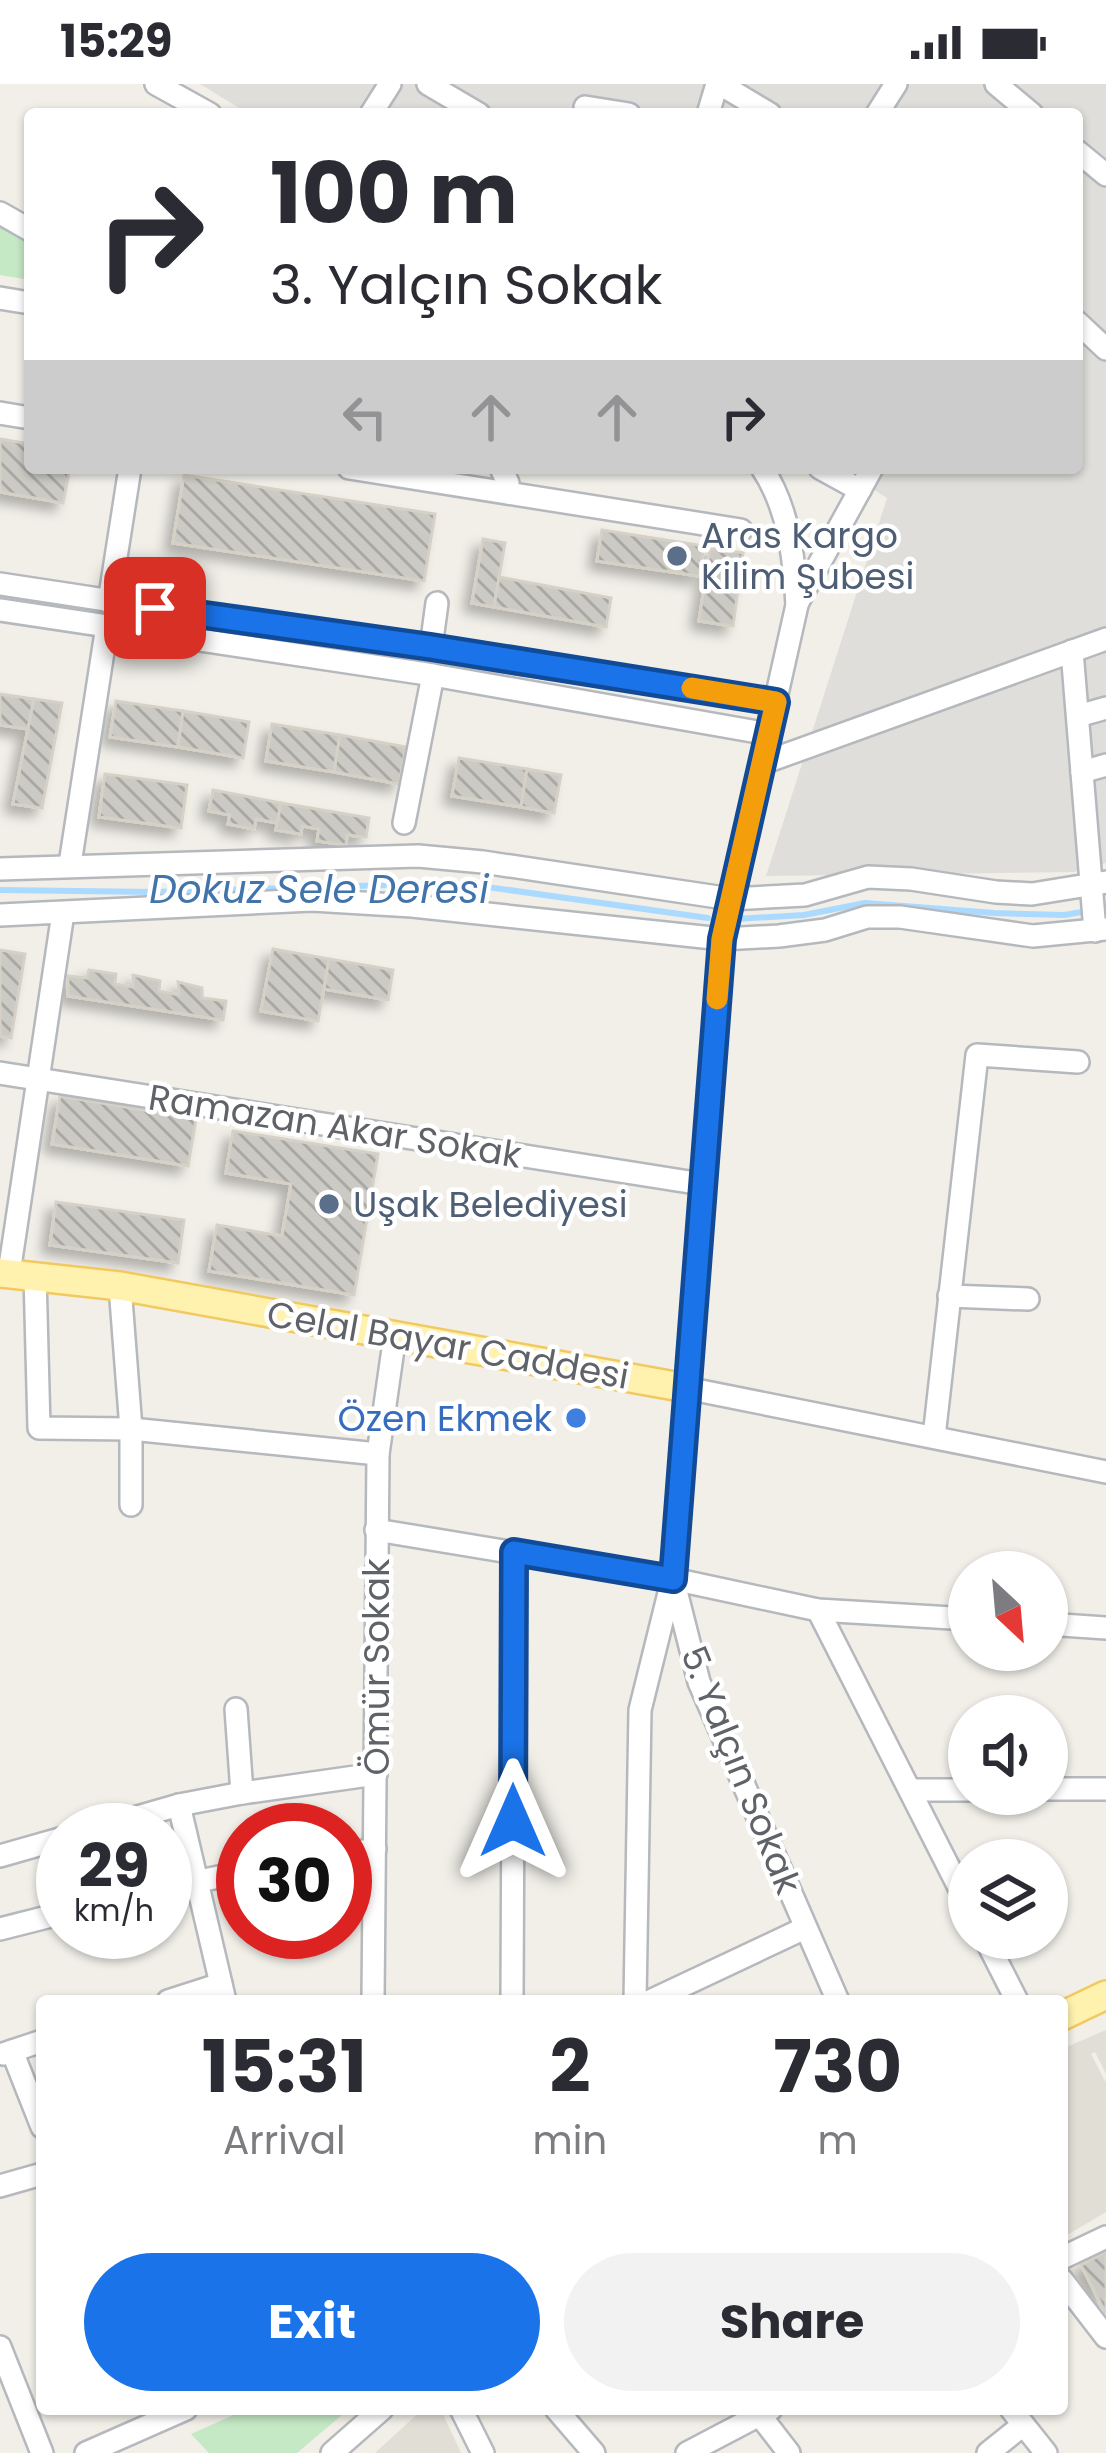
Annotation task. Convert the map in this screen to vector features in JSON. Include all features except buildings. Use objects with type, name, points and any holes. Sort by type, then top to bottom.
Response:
[{"type":"main road","name":"Celal Bayar Caddesi","points":[[15,1274],[120,1286],[686,1388]]},
{"type":"main road","points":[[1068,2013],[1106,1995]]},
{"type":"street","points":[[156,84],[181,99]]},
{"type":"street","points":[[428,84],[469,108]]},
{"type":"street","points":[[718,84],[760,108]]},
{"type":"street","points":[[996,84],[1025,108]]},
{"type":"street","points":[[1083,328],[1106,350]]},
{"type":"street","points":[[110,602],[129,474]]},
{"type":"street","points":[[504,474],[508,493]]},
{"type":"street","points":[[765,474],[789,533],[797,605]]},
{"type":"street","points":[[831,474],[860,490]]},
{"type":"street","points":[[797,605],[869,474]]},
{"type":"street","points":[[438,475],[508,493],[741,530]]},
{"type":"street","points":[[0,584],[776,702]]},
{"type":"street","points":[[431,647],[436,604]]},
{"type":"street","name":"5. Yalçın Sokak","points":[[797,605],[722,939],[673,1579],[699,1682],[835,1995]]},
{"type":"street","points":[[0,610],[433,674],[769,734]]},
{"type":"street","points":[[70,865],[107,626]]},
{"type":"street","points":[[763,763],[1106,639]]},
{"type":"street","points":[[0,915],[312,900],[722,939],[825,930],[867,917],[900,917],[1033,937],[1098,927],[1096,819],[1082,772],[1072,651]]},
{"type":"street","points":[[404,823],[433,674]]},
{"type":"street","points":[[1078,716],[1106,708]]},
{"type":"street","points":[[1082,772],[1106,765]]},
{"type":"street","points":[[0,869],[418,856],[731,899],[805,895],[868,877],[1032,894],[1097,889]]},
{"type":"street","points":[[63,913],[15,1274],[39,1428],[131,1429],[378,1454]]},
{"type":"street","points":[[934,1437],[977,1055],[1078,1062]]},
{"type":"street","name":"Ramazan Akar Sokak","points":[[0,1073],[702,1184]]},
{"type":"street","points":[[120,1286],[131,1429],[131,1505]]},
{"type":"street","points":[[950,1296],[1028,1299]]},
{"type":"street","name":"Ömür Sokak","points":[[374,1995],[378,1454],[395,1335]]},
{"type":"street","name":"Celal Bayar Caddesi","points":[[686,1388],[1106,1472]]},
{"type":"street","points":[[376,1530],[673,1579],[818,1610],[948,1618]]},
{"type":"street","points":[[512,1995],[514,1552]]},
{"type":"street","points":[[635,1995],[640,1710],[673,1579]]},
{"type":"street","points":[[818,1610],[948,1865]]},
{"type":"street","points":[[1068,1625],[1106,1628]]},
{"type":"street","points":[[236,1708],[242,1793]]},
{"type":"street","points":[[190,1803],[376,1774]]},
{"type":"street","points":[[1068,1789],[1106,1789]]},
{"type":"street","points":[[910,1790],[948,1790]]},
{"type":"street","points":[[0,1856],[36,1846]]},
{"type":"street","points":[[192,1862],[223,1992]]},
{"type":"street","points":[[192,1881],[216,1877]]},
{"type":"street","points":[[0,1929],[36,1920]]},
{"type":"street","points":[[663,1995],[805,1928]]},
{"type":"street","points":[[996,1959],[1014,1995]]},
{"type":"street","points":[[36,2044],[6,2053],[36,2115]]},
{"type":"street","points":[[0,2186],[36,2176]]},
{"type":"street","points":[[1068,2255],[1106,2236]]},
{"type":"street","points":[[1068,2288],[1106,2337]]},
{"type":"street","points":[[0,2347],[41,2453]]},
{"type":"street","points":[[332,2453],[375,2415]]},
{"type":"street","points":[[464,2415],[483,2453]]},
{"type":"street","points":[[561,2415],[594,2453]]},
{"type":"street","points":[[687,2453],[755,2415]]},
{"type":"street","points":[[765,2415],[789,2453]]},
{"type":"street","points":[[988,2453],[1017,2417],[1046,2453]]},
{"type":"street","points":[[86,2453],[136,2419]]},
{"type":"shaded area","points":[[200,84],[1106,84],[1106,863],[1074,872],[766,876],[887,498],[849,474],[1083,474],[1083,108],[239,108]]},
{"type":"shaded area","points":[[1106,2030],[1106,2074],[1095,2052],[1091,2054],[1106,2083],[1106,2212],[1068,2234],[1069,2064],[1068,2046]]},
{"type":"shaded area","points":[[416,2415],[443,2415],[461,2453],[375,2453]]},
{"type":"green space","points":[[0,223],[24,237],[24,279],[0,275]]},
{"type":"green space","points":[[234,2415],[342,2415],[297,2453],[209,2453],[191,2434]]},
{"type":"waterway","name":"Dokuz Sele Deresi","points":[[0,890],[154,892],[459,883],[708,918]]},
{"type":"waterway","name":"Dokuz Sele Deresi","points":[[735,919],[804,915],[865,903],[1064,915],[1106,908]]},
{"type":"slow traffic","points":[[692,688],[776,702],[722,939],[717,999]]},
{"type":"place","name":"Aras Kargo Kilim Şubesi","points":[[677,556]]},
{"type":"place","name":"Uşak Belediyesi","points":[[329,1204]]},
{"type":"place","name":"Özen Ekmek","points":[[576,1418]]},
{"type":"route","points":[[155,608],[776,702],[722,939],[673,1579],[514,1552],[513,1821]]}]
